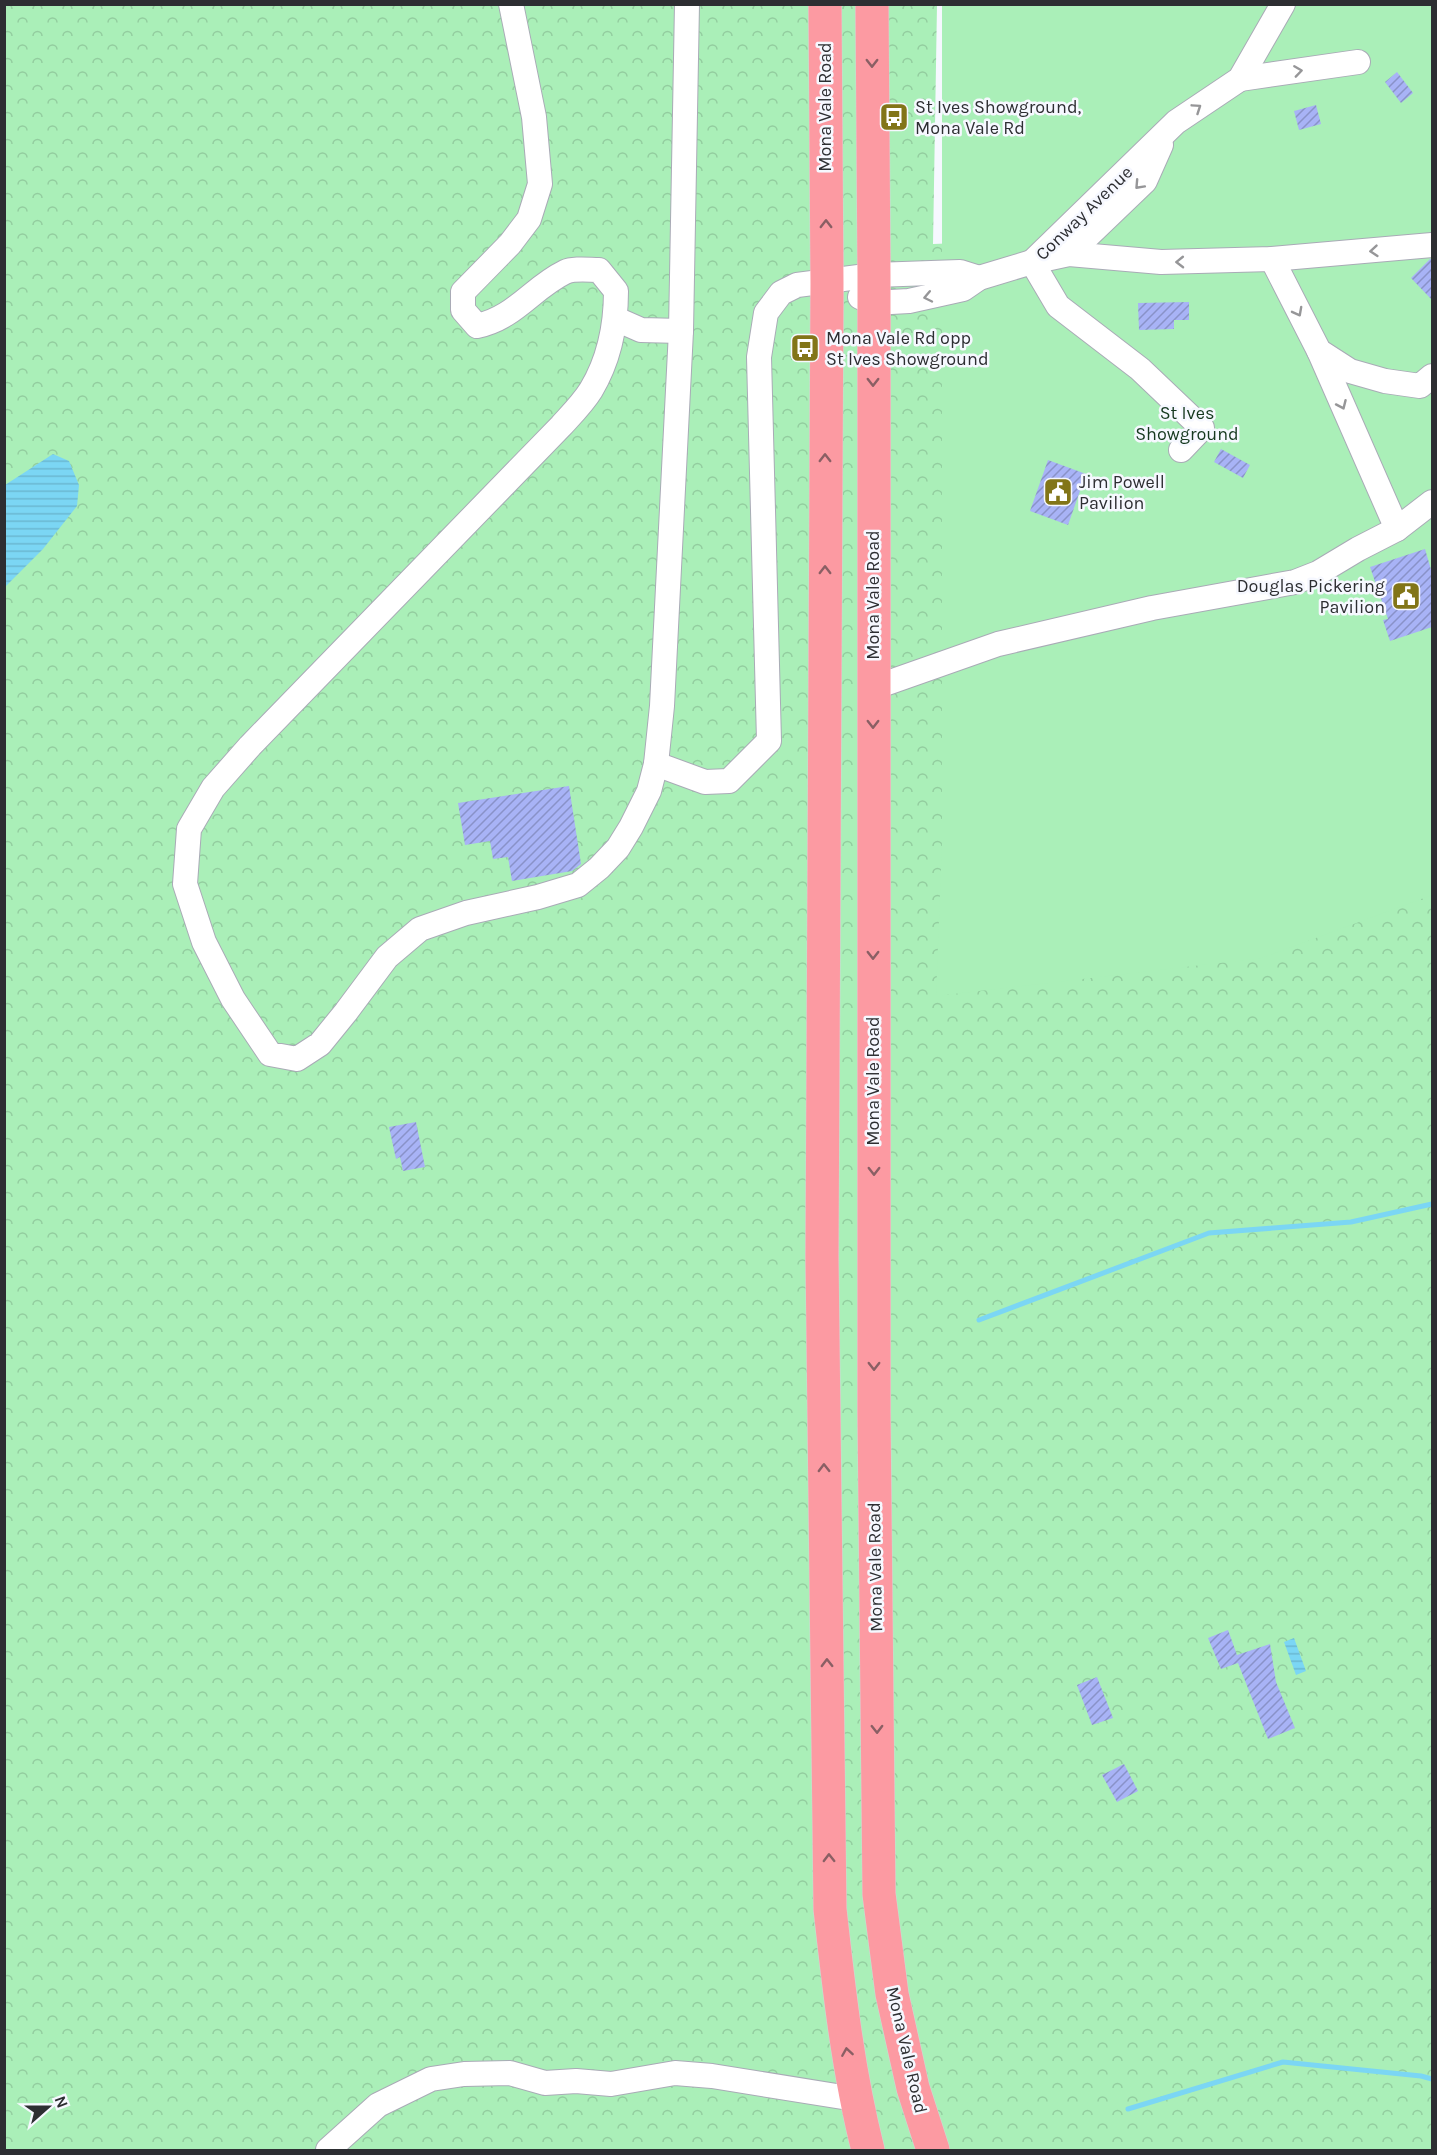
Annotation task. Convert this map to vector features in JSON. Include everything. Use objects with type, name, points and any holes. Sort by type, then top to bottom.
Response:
[{"type":"highway","name":"Mona Vale Road","points":[[825,4],[827,283],[822,1257],[830,1909],[841,2014],[855,2099],[868,2151]]},
{"type":"highway","name":"Mona Vale Road","points":[[872,4],[874,1413],[879,1894],[892,1994],[913,2088],[933,2151]]},
{"type":"street","points":[[511,4],[534,117],[540,184],[529,219],[510,244],[463,292],[463,310],[477,326],[492,323],[514,311],[534,293],[567,271],[599,270],[616,291],[616,319],[609,348],[591,390],[561,426],[258,738],[213,788],[189,829],[185,884],[204,942],[233,999],[270,1054],[297,1059],[320,1044],[387,957],[420,929],[466,913],[538,897],[578,885],[618,848],[649,791],[656,764],[662,706],[681,332],[687,4]]},
{"type":"street","name":"Conway Avenue","points":[[1032,262],[1176,122],[1240,79],[1283,4]]},
{"type":"street","points":[[1240,79],[1358,62]]},
{"type":"street","points":[[1069,254],[1145,181],[1166,134]]},
{"type":"street","name":"Conway Avenue","points":[[1032,262],[1069,254],[1161,262],[1272,259],[1432,245]]},
{"type":"street","points":[[1272,259],[1319,351],[1397,529]]},
{"type":"street","points":[[656,764],[705,782],[729,781],[769,741],[759,357],[766,313],[781,293],[797,285],[827,283],[874,289],[960,272],[979,278],[1032,262],[1058,306],[1140,369],[1202,428],[1181,450]]},
{"type":"street","points":[[616,319],[641,330],[681,332]]},
{"type":"street","points":[[1319,351],[1350,371],[1385,381],[1420,386],[1432,376]]},
{"type":"street","points":[[873,688],[998,644],[1152,608],[1295,582],[1318,573],[1397,529],[1432,502]]},
{"type":"street","points":[[328,2151],[378,2105],[431,2079],[464,2074],[510,2073],[545,2083],[576,2081],[611,2084],[675,2073],[712,2076],[855,2099]]},
{"type":"green space","points":[[5,5],[937,5],[933,244],[1039,240],[1432,238],[1432,2150],[5,2150]]},
{"type":"green space","name":"St Ives Showground","points":[[942,5],[1432,5],[1432,895],[1262,958],[936,996],[942,842]]},
{"type":"water","points":[[53,454],[69,461],[79,485],[77,506],[43,549],[5,587],[5,485]]},
{"type":"water","points":[[1294,1638],[1306,1671],[1296,1675],[1284,1642]]},
{"type":"building","points":[[1397,72],[1413,93],[1401,103],[1385,82]]},
{"type":"building","points":[[1316,105],[1321,124],[1299,130],[1294,111]]},
{"type":"building","points":[[1432,259],[1432,300],[1411,278]]},
{"type":"building","points":[[1189,302],[1189,320],[1174,320],[1174,329],[1139,330],[1138,303]]},
{"type":"building","points":[[1221,449],[1250,465],[1243,478],[1214,462]]},
{"type":"building","name":"Jim Powell Pavilion","points":[[1048,460],[1086,474],[1068,525],[1030,511]]},
{"type":"building","name":"Douglas Pickering Pavilion","points":[[1425,549],[1432,573],[1432,627],[1390,641],[1383,620],[1388,619],[1370,567]]},
{"type":"building","points":[[569,786],[581,864],[572,871],[512,881],[508,857],[493,859],[490,841],[465,845],[458,803]]},
{"type":"building","points":[[416,1122],[425,1167],[403,1171],[400,1157],[396,1159],[389,1127]]},
{"type":"building","points":[[1228,1630],[1237,1655],[1270,1644],[1276,1682],[1295,1728],[1268,1739],[1238,1663],[1221,1669],[1208,1638]]},
{"type":"building","points":[[1097,1677],[1113,1718],[1092,1725],[1077,1685]]},
{"type":"building","points":[[1124,1764],[1138,1791],[1117,1802],[1102,1775]]},
{"type":"waterway","points":[[979,1320],[1209,1233],[1351,1222],[1432,1204]]},
{"type":"waterway","points":[[1128,2109],[1283,2062],[1432,2079]]},
{"type":"place","name":"St Ives Showground, Mona Vale Rd","points":[[894,117]]},
{"type":"place","name":"Mona Vale Rd opp St Ives Showground","points":[[805,348]]},
{"type":"place","name":"Jim Powell Pavilion","points":[[1058,492]]},
{"type":"place","name":"Douglas Pickering Pavilion","points":[[1406,596]]}]
